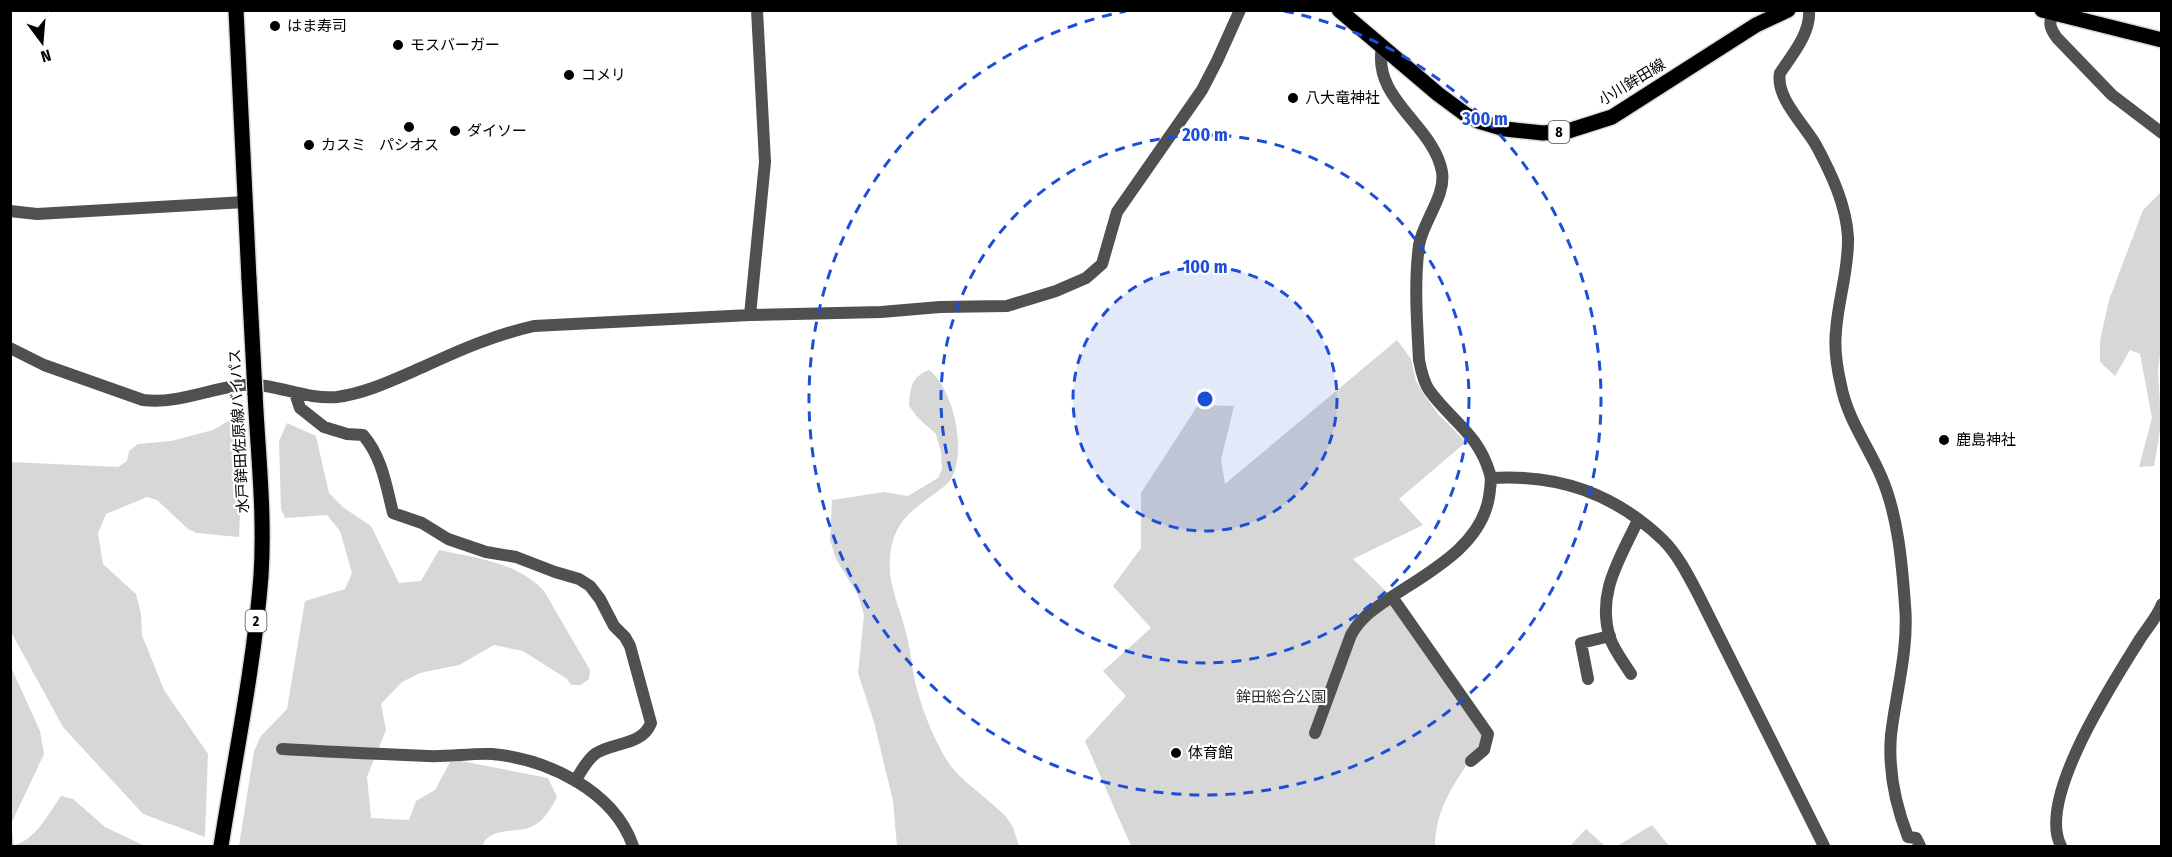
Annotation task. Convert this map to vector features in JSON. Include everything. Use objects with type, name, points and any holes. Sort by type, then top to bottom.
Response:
[{"type":"main road","name":"水戸鉾田佐原線バイパス","points":[[221,846],[254,639],[261,573],[261,527],[236,10]]},
{"type":"main road","name":"小川鉾田線","points":[[1339,10],[1452,105],[1479,121],[1505,129],[1531,133],[1556,133],[1591,125],[1622,111],[1748,30],[1788,10]]},
{"type":"main road","points":[[2050,11],[2162,40]]},
{"type":"street","points":[[750,315],[765,162],[757,10]]},
{"type":"street","points":[[10,348],[44,364],[143,400],[160,401],[185,398],[252,384],[295,393],[336,397],[385,384],[500,334],[534,326],[750,315],[1007,306],[1056,291],[1086,278],[1102,264],[1117,212],[1202,90],[1240,10]]},
{"type":"street","points":[[1809,10],[1810,17],[1803,36],[1780,73],[1779,79],[1782,93],[1808,131],[1832,178],[1847,224],[1848,249],[1836,330],[1837,359],[1845,402],[1882,477],[1897,535],[1906,610],[1902,673],[1892,735],[1892,779],[1899,812],[1908,837],[1916,838],[1920,846]]},
{"type":"street","points":[[2050,11],[2050,27],[2057,38],[2112,95],[2162,133]]},
{"type":"street","points":[[1315,734],[1351,635],[1359,621],[1455,553],[1483,520],[1491,478],[1479,447],[1428,389],[1422,375],[1419,360],[1417,266],[1423,230],[1442,184],[1442,174],[1433,147],[1395,99],[1381,67],[1382,47]]},
{"type":"street","points":[[10,211],[37,214],[245,202]]},
{"type":"street","points":[[295,393],[300,408],[324,427],[347,434],[363,435],[372,445],[382,468],[393,513],[422,523],[448,539],[486,552],[516,557],[555,572],[571,575],[590,586],[600,599],[614,626],[630,646],[651,723],[641,737],[606,748],[593,756],[575,781]]},
{"type":"street","points":[[1491,478],[1520,476],[1564,483],[1610,500],[1663,540],[1688,574],[1824,846]]},
{"type":"street","points":[[1631,674],[1610,636],[1605,607],[1606,592],[1638,520]]},
{"type":"street","points":[[1392,597],[1488,734],[1484,750],[1470,761]]},
{"type":"street","points":[[2061,846],[2057,839],[2055,826],[2061,796],[2082,736],[2162,604]]},
{"type":"street","points":[[1588,679],[1581,644],[1610,636]]},
{"type":"street","points":[[282,749],[438,756],[489,754],[517,757],[575,781],[604,801],[620,818],[633,846]]},
{"type":"green space","points":[[2161,192],[2162,341],[2158,369],[2161,425],[2154,466],[2139,467],[2152,418],[2140,354],[2130,350],[2115,376],[2100,362],[2100,341],[2109,300],[2143,210]]},
{"type":"green space","name":"鉾田総合公園","points":[[1397,340],[1411,359],[1416,381],[1425,396],[1438,414],[1466,442],[1399,499],[1423,525],[1353,559],[1392,597],[1488,734],[1461,773],[1446,800],[1436,830],[1435,846],[1131,846],[1085,741],[1126,696],[1103,671],[1151,628],[1113,586],[1141,548],[1141,493],[1198,405],[1234,406],[1221,460],[1225,484]]},
{"type":"green space","points":[[929,370],[938,379],[951,406],[958,438],[956,467],[948,483],[909,514],[898,528],[894,536],[890,558],[891,578],[905,627],[915,682],[928,723],[938,744],[953,769],[1007,818],[1013,827],[1019,846],[897,846],[893,801],[874,722],[858,673],[864,615],[858,595],[836,559],[830,540],[832,500],[884,492],[908,496],[938,478],[942,469],[941,452],[936,434],[918,418],[909,406],[915,380]]},
{"type":"green space","points":[[245,411],[239,537],[197,533],[188,529],[157,500],[147,497],[106,514],[98,533],[103,564],[136,594],[141,614],[142,635],[164,690],[208,754],[205,837],[143,814],[63,727],[11,632],[11,462],[118,467],[127,461],[129,451],[138,444],[171,441],[213,430]]},
{"type":"green space","points":[[287,423],[316,436],[329,493],[344,508],[371,526],[399,583],[421,581],[439,550],[509,567],[533,581],[544,591],[590,670],[589,679],[581,685],[571,685],[567,679],[523,651],[494,645],[459,665],[420,673],[402,682],[381,704],[386,730],[367,777],[371,818],[409,820],[416,801],[435,790],[450,762],[461,761],[548,778],[557,797],[547,813],[533,826],[498,833],[486,840],[482,846],[239,846],[254,751],[261,736],[287,709],[305,601],[345,589],[352,573],[340,531],[327,515],[285,518],[281,509],[279,441]]},
{"type":"green space","points":[[11,667],[40,731],[44,754],[11,824]]},
{"type":"green space","points":[[61,796],[73,799],[105,827],[145,846],[11,846],[11,824],[14,845],[29,838],[35,832]]},
{"type":"green space","points":[[1652,825],[1669,846],[1617,846]]},
{"type":"green space","points":[[1586,829],[1605,846],[1570,846]]},
{"type":"place","name":"はま寿司","points":[[275,26]]},
{"type":"place","name":"モスバーガー","points":[[398,45]]},
{"type":"place","name":"コメリ","points":[[569,75]]},
{"type":"place","name":"八大竜神社","points":[[1293,98]]},
{"type":"place","name":"パシオス","points":[[409,127]]},
{"type":"place","name":"ダイソー","points":[[455,131]]},
{"type":"place","name":"カスミ","points":[[309,145]]},
{"type":"place","name":"鹿島神社","points":[[1944,440]]},
{"type":"place","name":"体育館","points":[[1176,753]]}]
